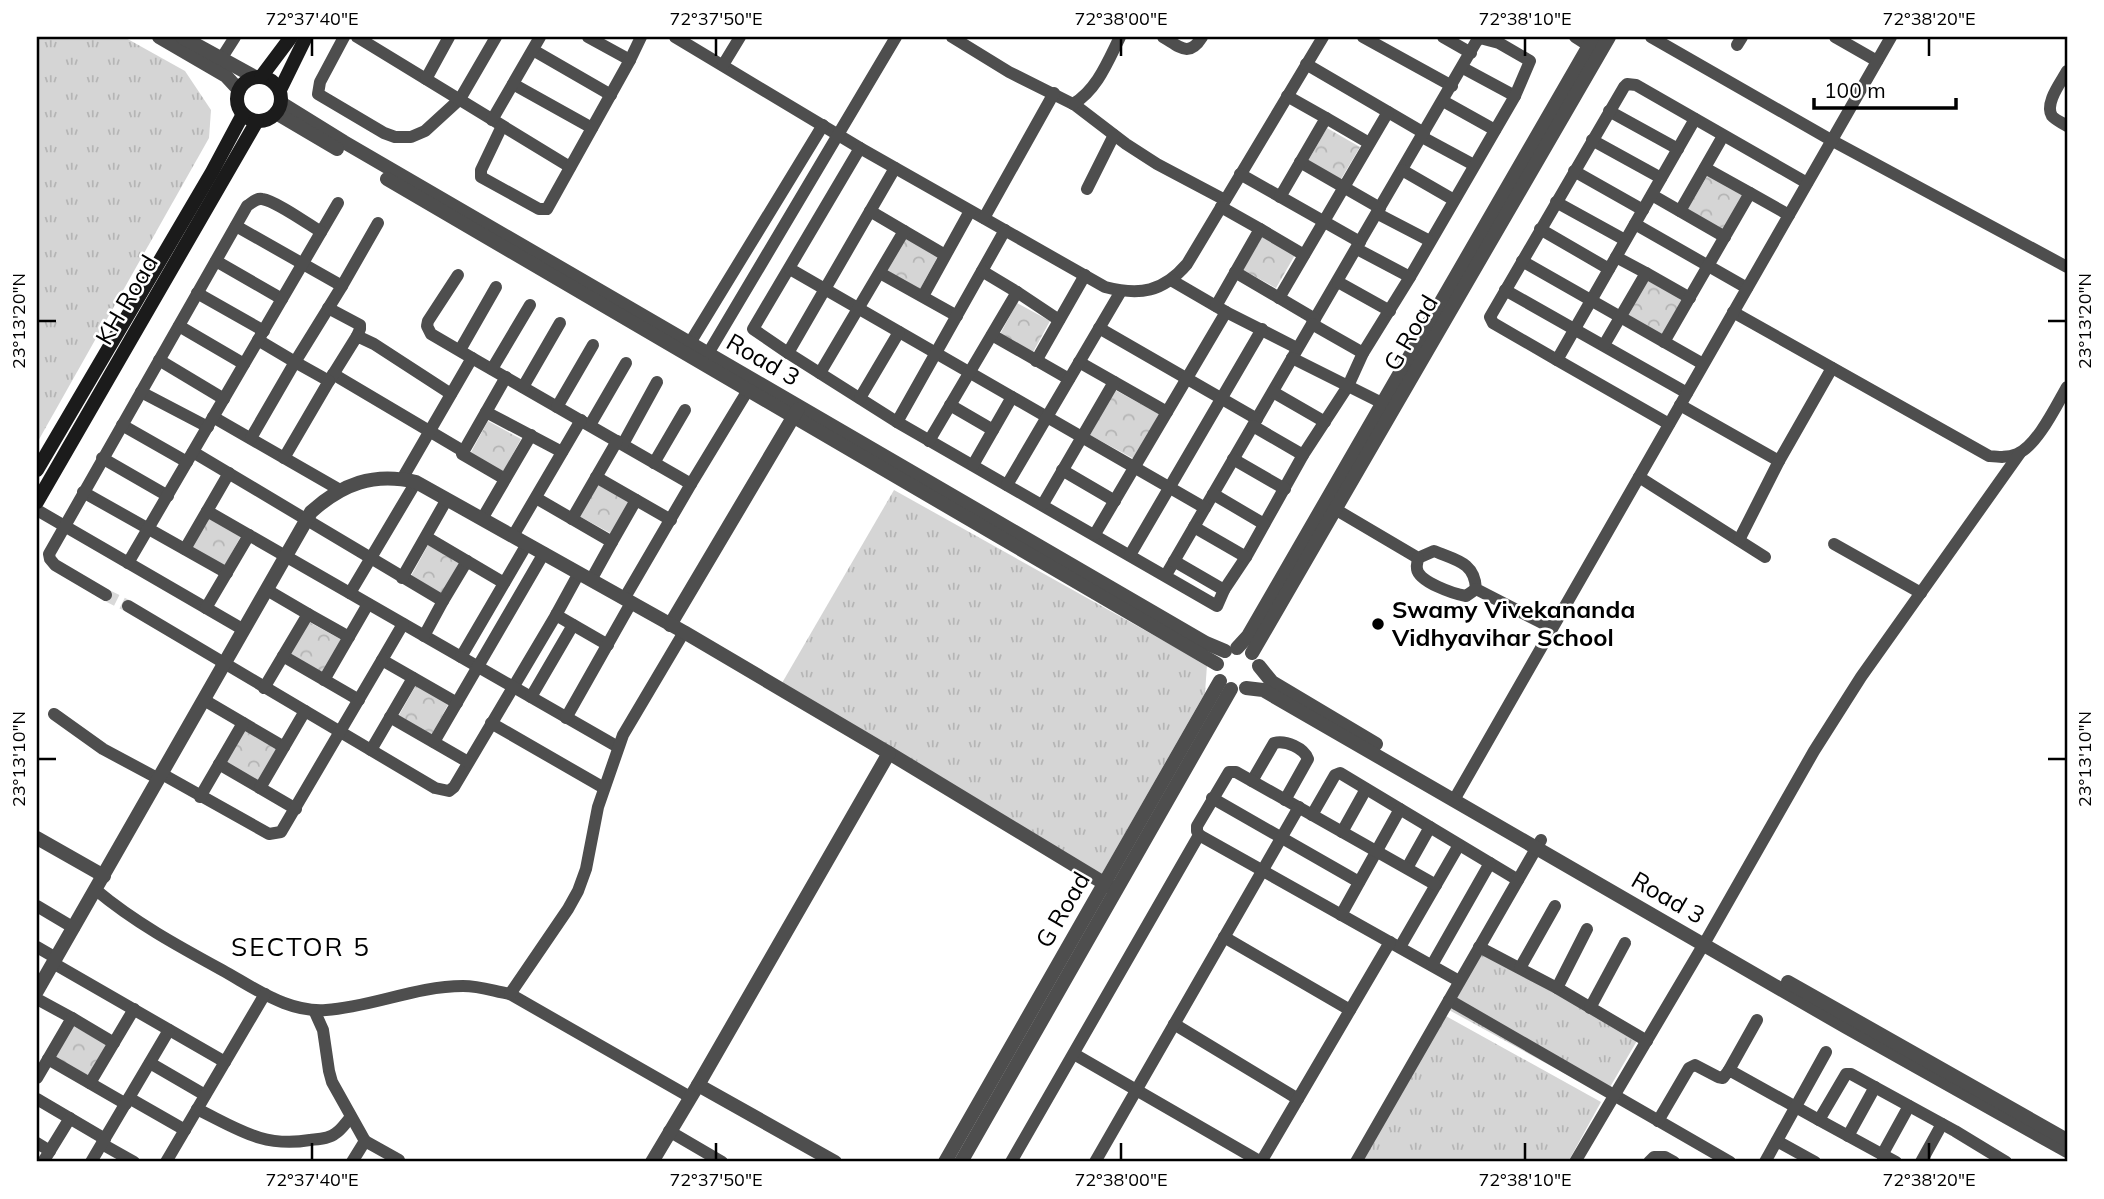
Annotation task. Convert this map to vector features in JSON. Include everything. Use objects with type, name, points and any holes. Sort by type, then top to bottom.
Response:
[{"type":"main road","points":[[291,37],[258,77],[245,82],[239,90],[237,103],[243,114],[257,121],[264,121],[279,102],[306,37]]},
{"type":"main road","points":[[258,77],[269,79],[279,102]]},
{"type":"main road","name":"KH Road","points":[[37,470],[212,172],[243,114]]},
{"type":"main road","name":"KH Road","points":[[37,502],[257,121]]},
{"type":"street","points":[[159,37],[226,76],[239,90]]},
{"type":"street","points":[[182,37],[258,77]]},
{"type":"street","points":[[221,59],[235,37]]},
{"type":"street","points":[[344,37],[320,82],[318,94],[395,137],[419,135],[460,99],[496,37]]},
{"type":"street","points":[[357,37],[570,167]]},
{"type":"street","points":[[426,79],[449,37]]},
{"type":"street","points":[[540,37],[513,84],[497,123],[481,177],[544,210],[550,205],[641,37]]},
{"type":"street","points":[[588,37],[630,60]]},
{"type":"street","points":[[675,37],[970,211],[1105,287],[1121,291],[1157,288],[1171,280],[1187,264],[1322,37]]},
{"type":"street","points":[[723,65],[740,37]]},
{"type":"street","points":[[705,358],[895,37]]},
{"type":"street","points":[[952,37],[1009,72],[1073,104],[1157,164],[1304,255]]},
{"type":"street","points":[[1073,104],[1084,97],[1105,68],[1120,37]]},
{"type":"street","points":[[1163,37],[1191,49],[1202,37]]},
{"type":"street","points":[[1363,37],[1452,86]]},
{"type":"street","points":[[1443,37],[1471,53]]},
{"type":"street","points":[[1574,37],[1592,41]]},
{"type":"street","name":"G Road","points":[[1255,659],[1335,509],[1609,37]]},
{"type":"street","points":[[1651,37],[1832,140],[2067,267]]},
{"type":"street","points":[[1835,37],[1877,61]]},
{"type":"street","points":[[1456,797],[1891,37]]},
{"type":"street","points":[[860,148],[753,329],[897,422],[1096,534],[1217,606],[1303,454],[1348,386],[1363,353],[1515,96],[1530,61],[1485,38],[1476,42],[1166,575]]},
{"type":"street","name":"G Road","points":[[1226,654],[1248,636],[1592,41]]},
{"type":"street","points":[[533,50],[611,94]]},
{"type":"street","points":[[1306,64],[1474,165]]},
{"type":"street","points":[[1463,68],[1515,96]]},
{"type":"street","points":[[2067,71],[2053,97],[2050,110],[2053,117],[2067,126]]},
{"type":"street","points":[[513,84],[592,128]]},
{"type":"street","points":[[1670,424],[1491,320],[1492,312],[1609,111],[1624,87],[1630,84],[1807,183]]},
{"type":"street","points":[[984,218],[1054,93]]},
{"type":"street","points":[[1287,96],[1369,143]]},
{"type":"street","points":[[1443,101],[1495,130]]},
{"type":"street","name":"Road 3","points":[[279,102],[796,412],[1226,654]]},
{"type":"street","points":[[1609,111],[1678,149]]},
{"type":"street","points":[[1279,298],[1388,112]]},
{"type":"street","points":[[1280,197],[1326,118]]},
{"type":"street","points":[[1557,360],[1695,120]]},
{"type":"street","points":[[688,347],[823,125]]},
{"type":"street","points":[[1087,189],[1114,135]]},
{"type":"street","points":[[1680,211],[1723,136]]},
{"type":"street","points":[[1592,140],[1661,178]]},
{"type":"street","points":[[1300,162],[1430,241]]},
{"type":"street","points":[[788,353],[895,168]]},
{"type":"street","points":[[1705,168],[1789,215]]},
{"type":"street","points":[[1402,170],[1454,200]]},
{"type":"street","points":[[1574,171],[1643,210]]},
{"type":"street","points":[[1241,173],[1410,277]]},
{"type":"street","points":[[1664,342],[1750,193]]},
{"type":"street","points":[[1651,195],[1725,237]]},
{"type":"street","points":[[106,595],[55,565],[49,554],[247,206],[262,199],[271,202],[321,232]]},
{"type":"street","points":[[1556,202],[1625,240]]},
{"type":"street","points":[[128,563],[338,203]]},
{"type":"street","points":[[870,211],[945,256]]},
{"type":"street","points":[[922,296],[970,211]]},
{"type":"street","points":[[251,439],[378,223]]},
{"type":"street","points":[[1635,224],[1747,288]]},
{"type":"street","points":[[236,226],[342,286]]},
{"type":"street","points":[[1096,534],[1186,379],[1221,309],[1235,272],[1260,229]]},
{"type":"street","points":[[1540,229],[1609,269]]},
{"type":"street","points":[[897,422],[1005,230]]},
{"type":"street","points":[[820,373],[904,231]]},
{"type":"street","points":[[1616,257],[1690,298]]},
{"type":"street","points":[[216,261],[282,299]]},
{"type":"street","points":[[1522,261],[1703,364]]},
{"type":"street","points":[[790,269],[1205,508]]},
{"type":"street","points":[[982,271],[1059,320]]},
{"type":"street","points":[[1235,272],[1363,353]]},
{"type":"street","points":[[880,273],[957,316]]},
{"type":"street","points":[[1605,345],[1646,273]]},
{"type":"street","points":[[458,275],[428,321],[427,327],[431,334],[691,484]]},
{"type":"street","points":[[1036,361],[1085,275]]},
{"type":"street","points":[[1171,280],[1262,329],[1348,386],[1382,403]]},
{"type":"street","points":[[1338,282],[1390,311]]},
{"type":"street","points":[[460,350],[496,287]]},
{"type":"street","points":[[1505,290],[1687,393]]},
{"type":"street","points":[[1007,485],[1121,291]]},
{"type":"street","points":[[929,441],[1017,292]]},
{"type":"street","points":[[197,293],[295,362],[331,377],[430,430],[463,451],[462,454],[505,479]]},
{"type":"street","points":[[492,369],[530,305]]},
{"type":"street","points":[[284,458],[360,329],[360,325],[328,308]]},
{"type":"street","points":[[1733,312],[1989,456],[2007,457],[2021,453]]},
{"type":"street","points":[[523,387],[560,323]]},
{"type":"street","points":[[178,326],[244,364]]},
{"type":"street","points":[[1098,328],[1221,399],[1303,454]]},
{"type":"street","points":[[1130,555],[1262,329]]},
{"type":"street","points":[[860,398],[899,332]]},
{"type":"street","points":[[992,335],[1069,379]]},
{"type":"street","points":[[357,336],[374,344],[451,394]]},
{"type":"street","points":[[557,407],[593,345]]},
{"type":"street","points":[[350,593],[409,480],[430,430],[472,358]]},
{"type":"street","name":"Road 3","points":[[705,358],[748,390],[796,412]]},
{"type":"street","points":[[159,360],[224,399]]},
{"type":"street","points":[[1079,362],[1167,412]]},
{"type":"street","points":[[513,536],[562,452],[626,363]]},
{"type":"street","points":[[1739,540],[1779,461],[1832,368]]},
{"type":"street","points":[[463,451],[506,377]]},
{"type":"street","points":[[572,519],[657,382]]},
{"type":"street","points":[[1043,504],[1114,382]]},
{"type":"street","points":[[1575,1162],[1706,941],[1814,751],[1861,677],[2033,440],[2067,387]]},
{"type":"street","points":[[566,718],[608,645],[671,520],[748,390]]},
{"type":"street","points":[[141,391],[251,439],[340,490]]},
{"type":"street","points":[[1273,392],[1325,422]]},
{"type":"street","points":[[973,465],[1013,397]]},
{"type":"street","points":[[950,405],[993,430]]},
{"type":"street","points":[[1680,405],[1779,461]]},
{"type":"street","points":[[654,463],[685,410]]},
{"type":"street","points":[[486,412],[562,452]]},
{"type":"street","points":[[670,625],[796,412]]},
{"type":"street","points":[[122,425],[229,473],[443,601]]},
{"type":"street","points":[[482,519],[531,435]]},
{"type":"street","points":[[103,458],[168,496]]},
{"type":"street","points":[[1233,459],[1285,489]]},
{"type":"street","points":[[1062,470],[1115,501]]},
{"type":"street","points":[[185,549],[229,473]]},
{"type":"street","points":[[596,477],[671,520]]},
{"type":"street","points":[[1639,477],[1765,557]]},
{"type":"street","points":[[37,991],[311,512],[329,495],[356,483],[409,480],[447,499],[684,632],[1110,887]]},
{"type":"street","points":[[83,492],[227,573]]},
{"type":"street","points":[[1213,494],[1264,524]]},
{"type":"street","points":[[536,498],[612,542]]},
{"type":"street","points":[[402,578],[447,499]]},
{"type":"street","points":[[128,606],[305,712],[443,791],[449,791],[454,787],[556,615],[612,542],[636,500]]},
{"type":"street","points":[[1335,509],[1418,558]]},
{"type":"street","points":[[37,510],[244,630]]},
{"type":"street","points":[[207,511],[618,747]]},
{"type":"street","points":[[1194,527],[1246,557]]},
{"type":"street","points":[[206,608],[249,535]]},
{"type":"street","points":[[426,537],[504,583]]},
{"type":"street","points":[[461,657],[527,544]]},
{"type":"street","points":[[1834,544],[1921,593]]},
{"type":"street","points":[[1418,558],[1434,551],[1467,566],[1476,580],[1476,589]]},
{"type":"street","points":[[434,742],[544,553]]},
{"type":"street","points":[[1418,558],[1417,569],[1420,576],[1428,581],[1457,595],[1466,596],[1476,589]]},
{"type":"street","points":[[424,636],[467,561]]},
{"type":"street","points":[[1174,561],[1224,590]]},
{"type":"street","points":[[1476,589],[1552,628]]},
{"type":"street","points":[[267,590],[349,638]]},
{"type":"street","points":[[324,680],[368,604]]},
{"type":"street","points":[[264,688],[307,614]]},
{"type":"street","points":[[556,615],[608,645]]},
{"type":"street","points":[[54,714],[103,748],[274,835],[285,828],[403,624]]},
{"type":"street","points":[[531,698],[573,625]]},
{"type":"street","points":[[510,994],[578,891],[586,869],[598,807],[618,747],[684,632]]},
{"type":"street","points":[[1226,654],[1255,659],[1256,679],[1246,688],[1225,685],[1217,676],[1226,654]]},
{"type":"street","points":[[283,656],[359,700]]},
{"type":"street","name":"Road 3","points":[[1255,659],[1272,682],[1456,797]]},
{"type":"street","points":[[383,660],[457,703]]},
{"type":"street","points":[[371,750],[413,678]]},
{"type":"street","name":"G Road","points":[[961,1162],[1110,887],[1225,685]]},
{"type":"street","name":"Road 3","points":[[1246,688],[1264,690],[1456,797],[1706,941],[1951,1087],[2067,1151]]},
{"type":"street","points":[[204,700],[284,747]]},
{"type":"street","points":[[260,788],[305,712]]},
{"type":"street","points":[[390,717],[468,762]]},
{"type":"street","points":[[200,797],[243,723]]},
{"type":"street","points":[[491,723],[604,788]]},
{"type":"street","points":[[1252,781],[1274,743],[1290,744],[1305,753],[1308,759],[1285,800]]},
{"type":"street","points":[[652,1162],[889,753]]},
{"type":"street","points":[[219,764],[296,808]]},
{"type":"street","points":[[1436,885],[1236,772],[1229,772],[1196,828],[1199,835],[1460,981]]},
{"type":"street","points":[[1312,815],[1340,773],[1518,880]]},
{"type":"street","points":[[1342,832],[1366,789]]},
{"type":"street","points":[[1212,799],[1359,882]]},
{"type":"street","points":[[1101,1160],[1174,1024],[1299,807]]},
{"type":"street","points":[[1341,915],[1400,809]]},
{"type":"street","points":[[1407,868],[1430,827]]},
{"type":"street","points":[[1011,1162],[1199,835]]},
{"type":"street","points":[[37,838],[104,876]]},
{"type":"street","points":[[1356,1162],[1539,844]]},
{"type":"street","points":[[1074,1054],[1261,1162],[1350,1010],[1436,885],[1459,845]]},
{"type":"street","points":[[1432,965],[1490,863]]},
{"type":"street","name":"G Road","points":[[945,1162],[1110,887]]},
{"type":"street","points":[[96,890],[125,914],[183,948],[265,994],[305,1009],[349,1007],[437,988],[461,986],[484,986],[510,994],[835,1162]]},
{"type":"street","points":[[37,906],[74,928]]},
{"type":"street","points":[[1520,968],[1555,906]]},
{"type":"street","points":[[1557,988],[1587,929]]},
{"type":"street","points":[[1224,937],[1350,1010]]},
{"type":"street","name":"Road 3","points":[[1706,941],[2067,1140]]},
{"type":"street","points":[[1590,1008],[1625,943]]},
{"type":"street","points":[[37,947],[134,1009],[225,1062]]},
{"type":"street","points":[[1479,947],[1557,988],[1647,1041]]},
{"type":"street","points":[[166,1162],[265,994]]},
{"type":"street","points":[[37,999],[114,1043]]},
{"type":"street","points":[[1448,1000],[1730,1162]]},
{"type":"street","points":[[90,1083],[134,1009]]},
{"type":"street","points":[[314,1010],[323,1031],[332,1082],[365,1141],[400,1161]]},
{"type":"street","points":[[37,1078],[72,1018]]},
{"type":"street","points":[[1658,1121],[1691,1066],[1695,1065],[1723,1078],[1757,1020]]},
{"type":"street","points":[[1174,1024],[1298,1099]]},
{"type":"street","points":[[91,1162],[169,1030]]},
{"type":"street","points":[[1765,1162],[1826,1052]]},
{"type":"street","points":[[48,1059],[185,1130]]},
{"type":"street","points":[[150,1063],[205,1095]]},
{"type":"street","points":[[1729,1070],[1896,1162]]},
{"type":"street","points":[[1819,1120],[1846,1073],[1852,1074],[2006,1162]]},
{"type":"street","points":[[1848,1136],[1875,1087]]},
{"type":"street","points":[[37,1099],[134,1162]]},
{"type":"street","points":[[1866,1162],[1877,1152],[1909,1106]]},
{"type":"street","points":[[197,1109],[254,1137],[286,1143],[329,1137],[340,1130],[351,1116]]},
{"type":"street","points":[[37,1143],[47,1156],[70,1118]]},
{"type":"street","points":[[1921,1162],[1942,1124]]},
{"type":"street","points":[[669,1132],[707,1158],[722,1162]]},
{"type":"street","points":[[352,1162],[365,1141]]},
{"type":"street","points":[[1777,1141],[1815,1162]]},
{"type":"street","points":[[1649,1162],[1654,1157],[1665,1157],[1674,1162]]},
{"type":"green space","points":[[37,37],[124,37],[185,71],[211,110],[209,138],[37,443]]},
{"type":"green space","points":[[1327,128],[1360,147],[1341,179],[1308,161]]},
{"type":"green space","points":[[1709,173],[1746,194],[1723,233],[1686,212]]},
{"type":"green space","points":[[1262,237],[1295,255],[1276,288],[1243,270]]},
{"type":"green space","points":[[905,238],[938,256],[920,289],[887,271]]},
{"type":"green space","points":[[1648,278],[1686,299],[1663,338],[1626,317]]},
{"type":"green space","points":[[1017,303],[1050,321],[1032,354],[999,336]]},
{"type":"green space","points":[[1115,390],[1159,414],[1134,459],[1090,435]]},
{"type":"green space","points":[[488,421],[521,439],[503,472],[470,454]]},
{"type":"green space","points":[[597,483],[630,501],[612,534],[579,516]]},
{"type":"green space","points":[[894,490],[1207,665],[1205,693],[1100,877],[782,683]]},
{"type":"green space","points":[[209,516],[242,534],[224,567],[191,548]]},
{"type":"green space","points":[[428,545],[461,563],[442,596],[410,578]]},
{"type":"green space","points":[[309,622],[342,640],[323,673],[290,654]]},
{"type":"green space","points":[[416,685],[449,703],[431,736],[398,717]]},
{"type":"green space","points":[[245,730],[278,748],[259,781],[226,763]]},
{"type":"green space","points":[[1480,952],[1638,1039],[1606,1094],[1449,1010]]},
{"type":"green space","points":[[1444,1015],[1601,1102],[1568,1162],[1359,1162]]},
{"type":"green space","points":[[73,1026],[106,1044],[88,1077],[55,1059]]},
{"type":"tunnel","points":[[106,595],[128,606]]},
{"type":"place","name":"Swamy Vivekananda Vidhyavihar School","points":[[1378,624]]},
{"type":"district","name":"SECTOR 5","points":[[301,947]]}]
